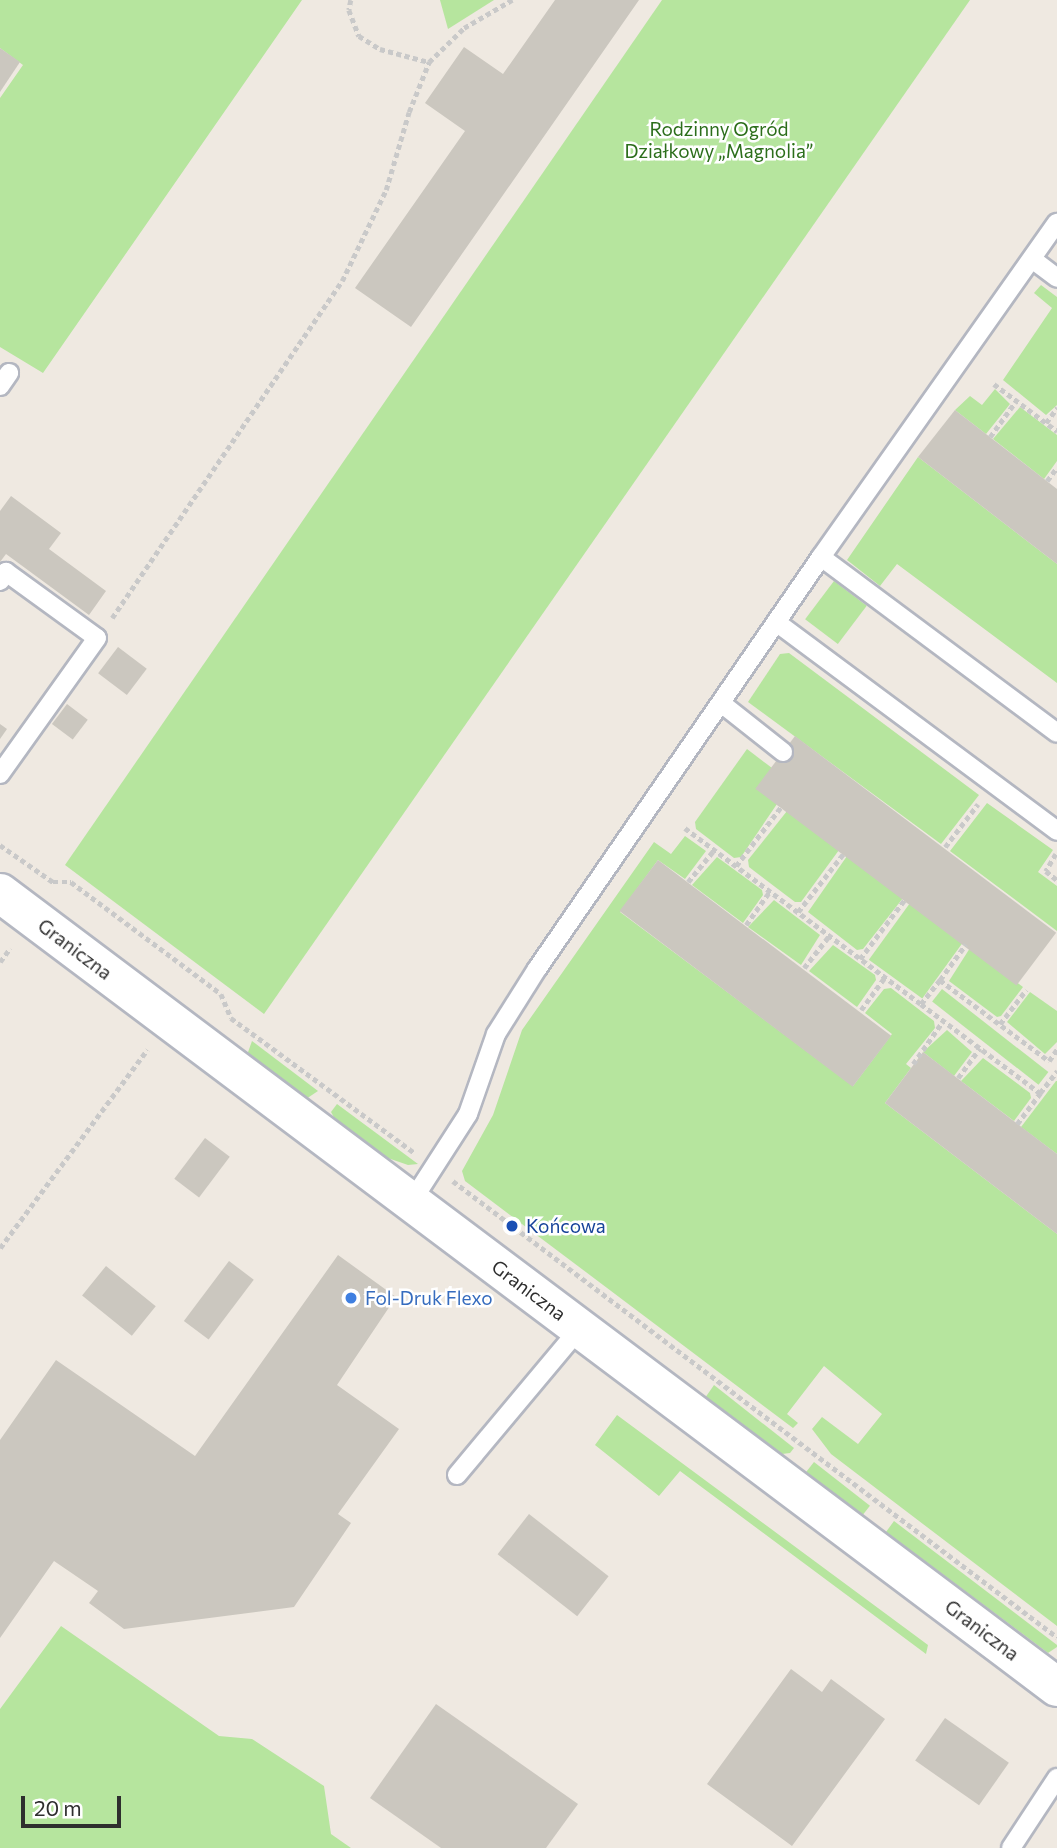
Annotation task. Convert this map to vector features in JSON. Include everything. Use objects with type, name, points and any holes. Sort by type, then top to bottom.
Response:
[{"type":"street","name":"Graniczna","points":[[0,893],[1057,1687]]},
{"type":"lane","points":[[412,1201],[436,1169],[468,1114],[496,1034],[776,622],[1057,223]]},
{"type":"lane","points":[[1032,259],[1057,278]]},
{"type":"lane","points":[[821,557],[1057,733]]},
{"type":"lane","points":[[0,581],[6,572],[97,638],[0,775]]},
{"type":"lane","points":[[776,622],[1057,831]]},
{"type":"lane","points":[[721,703],[783,752]]},
{"type":"lane","points":[[457,1475],[580,1328]]},
{"type":"lane","points":[[1011,1848],[1057,1779]]},
{"type":"path","points":[[351,0],[349,10],[359,36],[380,49],[429,62]]},
{"type":"path","points":[[97,638],[342,281],[386,190],[409,112],[429,62],[464,28],[512,0]]},
{"type":"path","points":[[994,384],[1057,431]]},
{"type":"path","points":[[990,437],[1016,401]]},
{"type":"path","points":[[1046,423],[1057,408]]},
{"type":"path","points":[[1047,481],[1057,467]]},
{"type":"path","points":[[945,847],[986,792]]},
{"type":"path","points":[[736,866],[781,807]]},
{"type":"path","points":[[685,828],[1040,1093]]},
{"type":"path","points":[[0,845],[53,882],[71,882],[93,898],[221,995],[231,1018],[436,1169],[1057,1637]]},
{"type":"path","points":[[688,882],[714,850]]},
{"type":"path","points":[[798,912],[844,853]]},
{"type":"path","points":[[1057,853],[1046,871],[1057,880]]},
{"type":"path","points":[[746,925],[770,891]]},
{"type":"path","points":[[860,959],[905,899]]},
{"type":"path","points":[[804,968],[829,936]]},
{"type":"path","points":[[921,1004],[966,944]]},
{"type":"path","points":[[0,962],[10,948]]},
{"type":"path","points":[[861,1010],[885,977]]},
{"type":"path","points":[[940,980],[1049,1061],[1057,1049]]},
{"type":"path","points":[[1000,1024],[1026,989]]},
{"type":"path","points":[[913,1064],[943,1021]]},
{"type":"path","points":[[958,1079],[980,1048]]},
{"type":"path","points":[[0,1248],[147,1050]]},
{"type":"path","points":[[1017,1124],[1057,1071]]},
{"type":"green space","points":[[0,0],[302,0],[43,373],[0,347],[0,98],[23,65],[0,48]]},
{"type":"green space","points":[[440,0],[494,0],[448,29]]},
{"type":"green space","name":"Rodzinny Ogród Działkowy „Magnolia”","points":[[662,0],[970,0],[264,1014],[65,865]]},
{"type":"green space","points":[[1041,285],[1057,297],[1057,405],[1046,415],[1003,380],[1052,308],[1034,293]]},
{"type":"green space","points":[[995,389],[1010,404],[986,434],[955,410],[970,396],[982,405]]},
{"type":"green space","points":[[1020,407],[1057,435],[1057,461],[1044,479],[993,439]]},
{"type":"green space","points":[[918,457],[1057,564],[1057,683],[897,564],[880,586],[847,560]]},
{"type":"green space","points":[[834,581],[867,606],[838,644],[805,619]]},
{"type":"green space","points":[[789,653],[979,795],[941,844],[748,702],[780,654]]},
{"type":"green space","points":[[747,749],[772,768],[777,804],[741,857],[734,858],[696,829],[695,822]]},
{"type":"green space","points":[[987,803],[1053,850],[1038,872],[1057,886],[1057,931],[950,851]]},
{"type":"green space","points":[[787,811],[839,850],[801,902],[795,902],[749,867],[748,860]]},
{"type":"green space","points":[[685,836],[706,851],[685,879],[658,860],[620,912],[853,1086],[892,1034],[865,1013],[884,989],[891,988],[934,1021],[935,1028],[906,1064],[911,1068],[885,1103],[1057,1234],[1057,1626],[831,1454],[812,1429],[822,1417],[858,1444],[882,1414],[824,1366],[787,1414],[798,1423],[793,1428],[465,1181],[462,1171],[493,1115],[522,1030],[654,842],[671,854]]},
{"type":"green space","points":[[847,856],[903,898],[863,949],[857,950],[808,912]]},
{"type":"green space","points":[[717,857],[762,890],[763,895],[743,923],[692,885]]},
{"type":"green space","points":[[774,900],[820,935],[801,965],[748,927]]},
{"type":"green space","points":[[910,903],[963,942],[922,998],[869,960]]},
{"type":"green space","points":[[833,945],[875,975],[876,980],[857,1007],[809,971]]},
{"type":"green space","points":[[970,948],[1023,987],[1001,1016],[997,1017],[949,981]]},
{"type":"green space","points":[[942,989],[1048,1072],[1039,1085],[932,1002]]},
{"type":"green space","points":[[1030,992],[1057,1011],[1057,1042],[1045,1054],[1007,1022]]},
{"type":"green space","points":[[947,1030],[972,1052],[954,1076],[923,1052]]},
{"type":"green space","points":[[252,1041],[318,1091],[306,1099],[247,1055]]},
{"type":"green space","points":[[983,1058],[1030,1093],[1031,1098],[1014,1121],[961,1081]]},
{"type":"green space","points":[[1057,1081],[1057,1154],[1021,1127]]},
{"type":"green space","points":[[337,1104],[418,1164],[408,1165],[382,1156],[336,1121],[331,1112]]},
{"type":"green space","points":[[714,1385],[794,1448],[790,1453],[782,1454],[705,1398]]},
{"type":"green space","points":[[617,1415],[928,1645],[926,1654],[680,1471],[659,1496],[595,1445]]},
{"type":"green space","points":[[814,1462],[870,1506],[861,1518],[805,1474]]},
{"type":"green space","points":[[894,1521],[1057,1647],[1048,1653],[886,1532]]},
{"type":"green space","points":[[61,1626],[219,1736],[252,1739],[324,1786],[331,1834],[351,1848],[0,1848],[0,1709]]},
{"type":"building","points":[[555,0],[639,0],[411,327],[355,288],[465,131],[425,103],[464,47],[503,74]]},
{"type":"building","points":[[0,48],[20,62],[0,92]]},
{"type":"building","points":[[955,410],[1057,489],[1057,564],[918,457]]},
{"type":"building","points":[[11,496],[61,533],[49,549],[106,591],[89,615],[6,554],[0,562],[0,511]]},
{"type":"building","points":[[118,647],[147,669],[127,695],[98,673]]},
{"type":"building","points":[[67,704],[88,720],[73,740],[52,724]]},
{"type":"building","points":[[0,724],[7,729],[0,739]]},
{"type":"building","points":[[795,736],[1056,933],[1016,986],[755,789]]},
{"type":"building","points":[[658,860],[891,1036],[853,1087],[619,911]]},
{"type":"building","points":[[923,1052],[1057,1154],[1057,1234],[885,1103]]},
{"type":"building","points":[[205,1138],[230,1157],[199,1197],[174,1179]]},
{"type":"building","points":[[338,1255],[396,1297],[337,1385],[399,1429],[338,1514],[351,1523],[294,1607],[124,1629],[89,1603],[98,1591],[54,1561],[0,1638],[0,1440],[56,1360],[195,1456]]},
{"type":"building","points":[[229,1261],[254,1280],[209,1340],[184,1321]]},
{"type":"building","points":[[106,1266],[156,1306],[132,1336],[82,1296]]},
{"type":"building","points":[[529,1514],[609,1576],[577,1616],[498,1554]]},
{"type":"building","points":[[791,1669],[822,1692],[831,1679],[885,1719],[792,1846],[707,1784]]},
{"type":"building","points":[[436,1704],[578,1804],[546,1848],[441,1848],[370,1798]]},
{"type":"building","points":[[945,1718],[1009,1763],[979,1805],[915,1761]]},
{"type":"place","name":"Końcowa","points":[[512,1226]]},
{"type":"place","name":"Fol-Druk Flexo","points":[[351,1298]]}]
